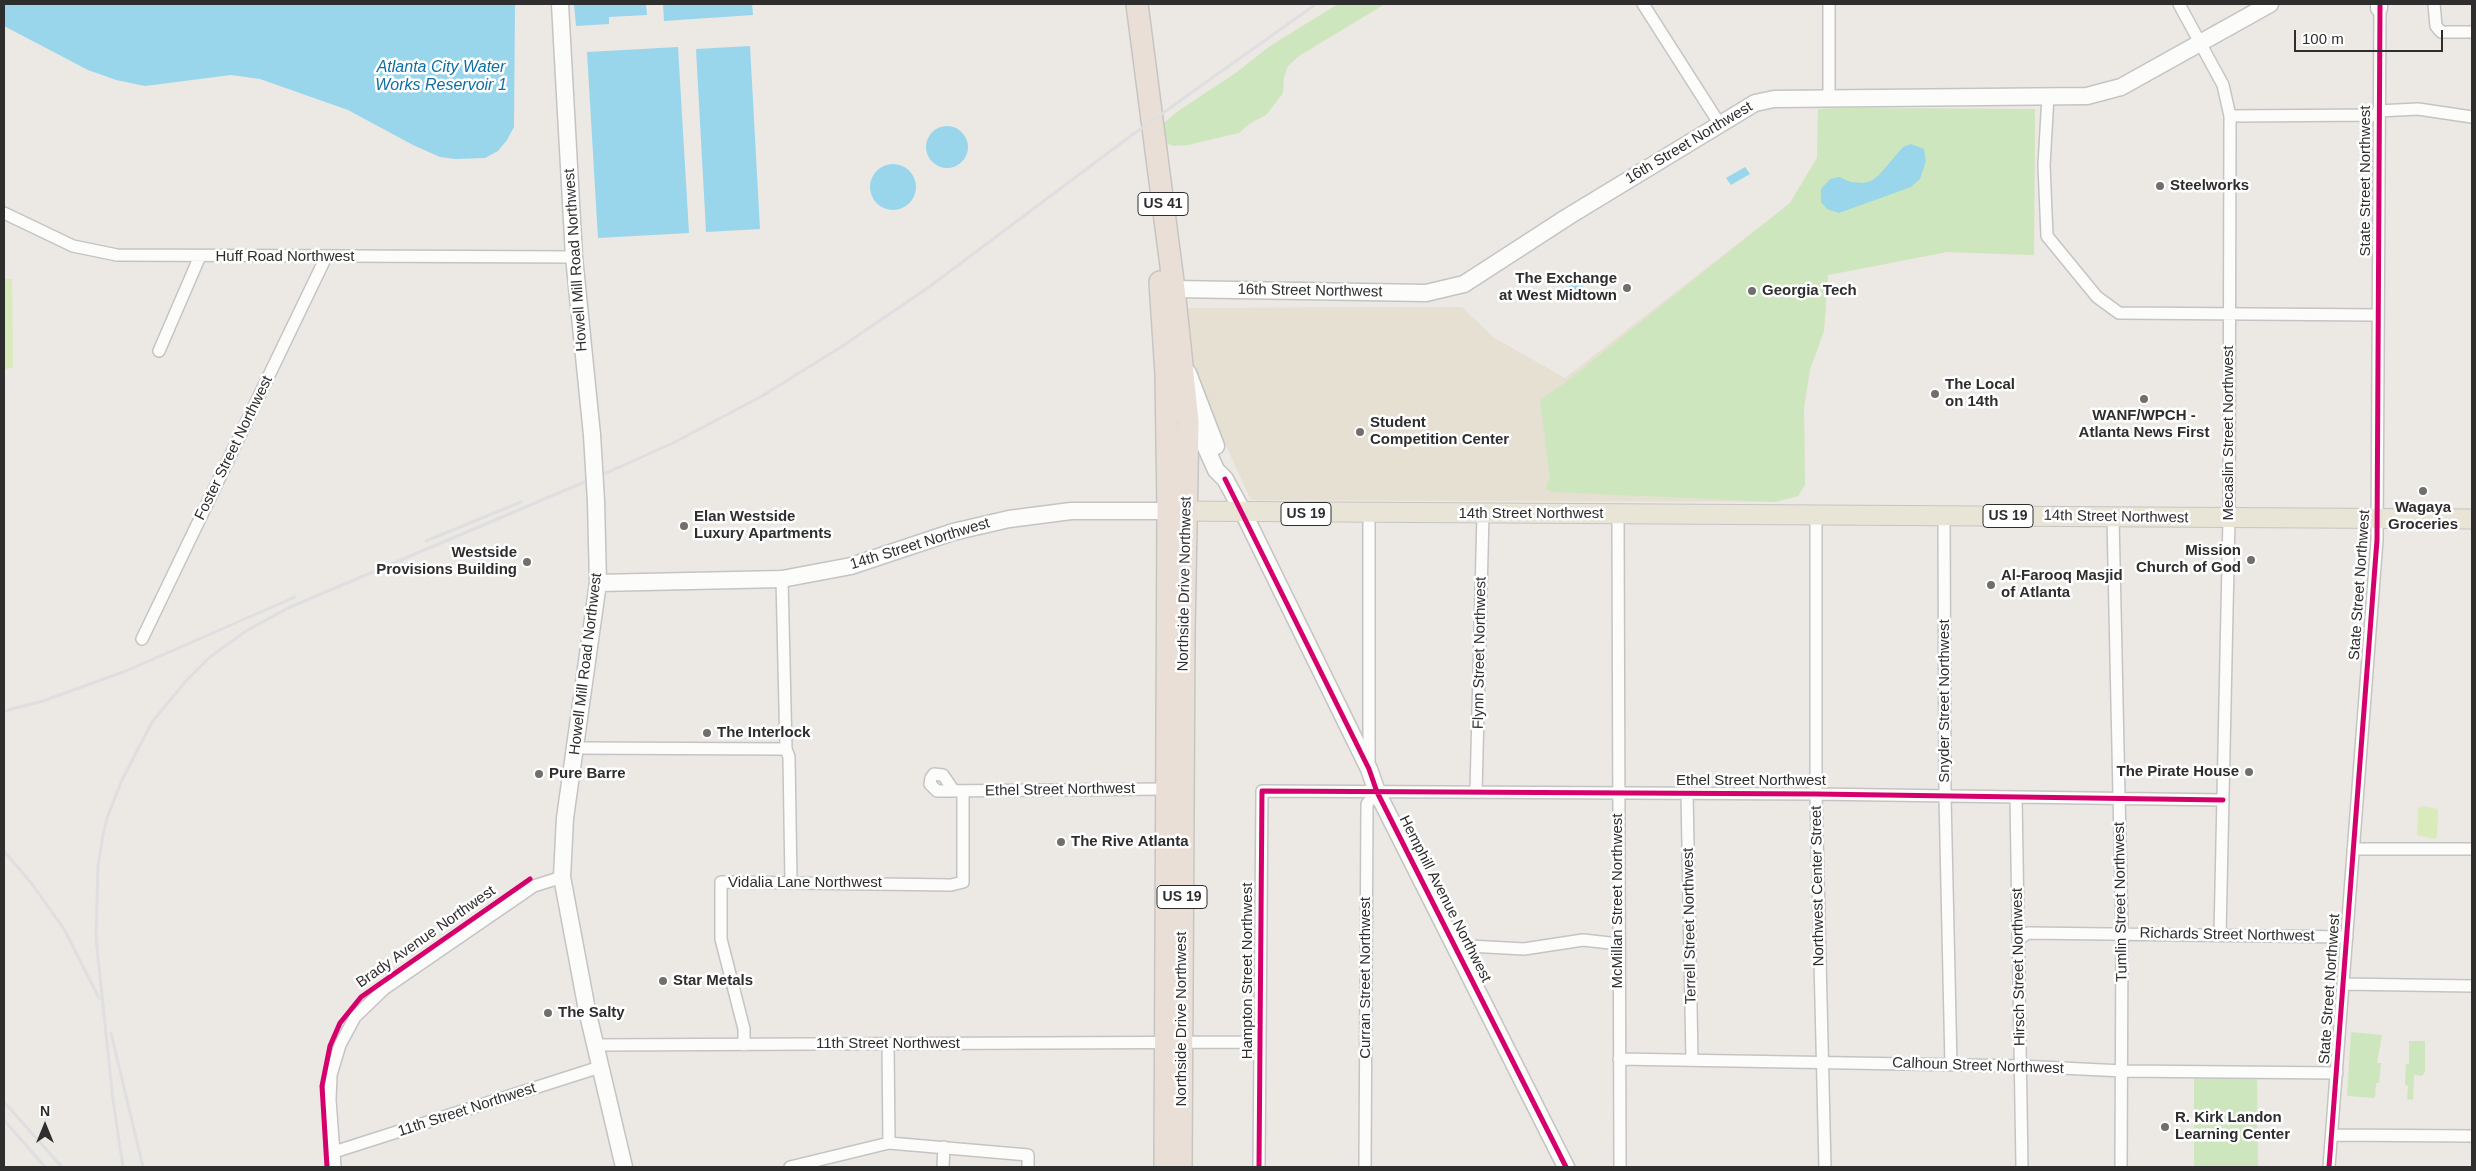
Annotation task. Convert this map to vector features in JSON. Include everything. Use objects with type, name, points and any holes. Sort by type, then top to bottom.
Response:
[{"type":"highway","name":"Northside Drive Northwest","points":[[1128,4],[1153,206],[1177,511],[1184,631],[1182,886],[1165,1167]]},
{"type":"highway","name":"Northside Drive Northwest","points":[[1137,4],[1174,289],[1186,405],[1177,511],[1167,789],[1173,1042],[1181,1167]]},
{"type":"highway","points":[[1167,789],[1176,807],[1175,860],[1182,886]]},
{"type":"main road","name":"14th Street Northwest","points":[[1177,511],[1369,514],[2472,519]]},
{"type":"street","name":"Howell Mill Road Northwest","points":[[560,4],[574,257],[592,435],[598,583],[562,842],[562,877],[594,1045],[624,1167]]},
{"type":"street","points":[[1643,4],[1719,123]]},
{"type":"street","points":[[1829,4],[1829,98]]},
{"type":"street","name":"Mecaslin Street Northwest","points":[[2179,4],[2199,44],[2223,85],[2230,116],[2229,518],[2220,935]]},
{"type":"street","name":"16th Street Northwest","points":[[1174,289],[1426,293],[1464,284],[1569,216],[1755,102],[1774,99],[1829,98],[2087,96],[2121,87],[2270,4]]},
{"type":"street","points":[[2434,4],[2436,26],[2441,32],[2472,32]]},
{"type":"street","name":"State Street Northwest","points":[[2330,1167],[2377,518],[2379,5]]},
{"type":"street","points":[[2048,96],[2044,165],[2047,236],[2097,297],[2119,313],[2378,315]]},
{"type":"street","points":[[2230,116],[2378,113],[2418,110],[2472,117]]},
{"type":"street","name":"Huff Road Northwest","points":[[4,213],[56,238],[94,252],[117,255],[574,257]]},
{"type":"street","points":[[159,351],[200,256]]},
{"type":"street","name":"Foster Street Northwest","points":[[142,639],[326,257]]},
{"type":"street","name":"Hemphill Avenue Northwest","points":[[1182,361],[1224,465],[1225,479]]},
{"type":"street","name":"Hemphill Avenue Northwest","points":[[1166,374],[1186,405],[1216,470],[1225,479],[1242,512],[1369,769],[1377,792],[1566,1167]]},
{"type":"street","name":"14th Street Northwest","points":[[598,583],[782,579],[850,566],[953,532],[1009,519],[1071,511],[1177,511]]},
{"type":"street","points":[[1369,514],[1369,769]]},
{"type":"street","name":"Flynn Street Northwest","points":[[1476,792],[1483,514]]},
{"type":"street","name":"McMillan Street Northwest","points":[[1618,515],[1620,1167]]},
{"type":"street","name":"Northwest Center Street","points":[[1816,516],[1816,794],[1825,1167]]},
{"type":"street","name":"Snyder Street Northwest","points":[[1944,516],[1945,796],[1951,1065]]},
{"type":"street","name":"Tumlin Street Northwest","points":[[2113,517],[2122,934],[2123,1071],[2121,1167]]},
{"type":"street","points":[[782,579],[786,749],[789,757],[790,882]]},
{"type":"street","points":[[575,748],[786,749]]},
{"type":"street","name":"Ethel Street Northwest","points":[[959,791],[1167,789]]},
{"type":"street","name":"Vidalia Lane Northwest","points":[[744,1045],[744,1029],[721,939],[721,882],[951,885],[963,882],[959,791]]},
{"type":"street","name":"Hampton Street Northwest","points":[[1259,1167],[1262,791],[1278,791]]},
{"type":"street","name":"Ethel Street Northwest","points":[[1278,791],[1816,794],[2223,800]]},
{"type":"street","name":"Curran Street Northwest","points":[[1365,1167],[1367,804],[1377,792]]},
{"type":"street","name":"Terrell Street Northwest","points":[[1687,793],[1692,1060]]},
{"type":"street","name":"Hirsch Street Northwest","points":[[2016,797],[2022,1167]]},
{"type":"street","points":[[2353,849],[2472,849]]},
{"type":"street","name":"Brady Avenue Northwest","points":[[335,1167],[330,1100],[331,1075],[340,1045],[355,1018],[384,989],[534,886],[562,877]]},
{"type":"street","name":"Richards Street Northwest","points":[[2019,939],[2028,933],[2347,937]]},
{"type":"street","points":[[1458,951],[1469,946],[1524,949],[1583,940],[1619,944]]},
{"type":"street","points":[[2343,984],[2472,986]]},
{"type":"street","name":"11th Street Northwest","points":[[594,1045],[1260,1042]]},
{"type":"street","points":[[888,1044],[888,1143]]},
{"type":"street","name":"Calhoun Street Northwest","points":[[1620,1058],[2020,1066],[2123,1071],[2337,1073]]},
{"type":"street","name":"11th Street Northwest","points":[[334,1152],[600,1068]]},
{"type":"street","points":[[2332,1135],[2472,1136]]},
{"type":"street","points":[[790,1167],[888,1143],[1028,1155],[1028,1167]]},
{"type":"street","points":[[943,1167],[944,1147]]},
{"type":"shaded area","name":"Georgia Tech","points":[[1818,109],[2035,109],[2034,255],[1947,252],[1828,275],[1824,331],[1810,369],[1804,408],[1805,485],[1798,496],[1775,502],[1251,500],[1200,389],[1189,349],[1182,308],[1462,307],[1493,337],[1565,378],[1790,203],[1817,158]]},
{"type":"green space","points":[[1338,4],[1385,4],[1299,56],[1288,66],[1284,77],[1283,93],[1274,105],[1266,115],[1249,124],[1239,133],[1188,145],[1173,146],[1164,142],[1160,131],[1164,123],[1178,111],[1237,72],[1270,46]]},
{"type":"green space","points":[[1818,109],[2035,109],[2034,255],[1947,252],[1828,275],[1824,331],[1810,369],[1804,408],[1805,485],[1798,496],[1775,502],[1552,492],[1547,490],[1546,486],[1550,479],[1540,400],[1566,382],[1790,203],[1817,158]]},
{"type":"green space","points":[[4,279],[12,279],[13,368],[4,369]]},
{"type":"green space","points":[[2421,806],[2438,809],[2437,837],[2435,839],[2417,835],[2418,809]]},
{"type":"green space","points":[[2351,1032],[2382,1035],[2377,1063],[2381,1063],[2379,1083],[2376,1083],[2375,1098],[2347,1096]]},
{"type":"green space","points":[[2409,1041],[2425,1041],[2425,1072],[2422,1076],[2414,1075],[2413,1100],[2407,1099],[2408,1086],[2405,1085],[2406,1064],[2409,1064]]},
{"type":"green space","points":[[2194,1072],[2257,1073],[2258,1167],[2194,1167]]},
{"type":"water","name":"Atlanta City Water Works Reservoir 1","points":[[4,4],[515,4],[514,127],[498,151],[485,158],[455,159],[440,157],[413,145],[348,110],[260,79],[231,75],[145,86],[116,80],[88,70],[4,26]]},
{"type":"water","points":[[574,4],[646,4],[647,15],[609,17],[609,24],[576,26]]},
{"type":"water","points":[[663,4],[752,4],[753,15],[664,21]]},
{"type":"water","points":[[750,46],[760,229],[706,232],[696,49]]},
{"type":"water","points":[[678,47],[689,233],[598,238],[587,52]]},
{"type":"water","points":[[951,126],[959,129],[965,135],[968,147],[965,159],[959,165],[943,168],[935,165],[929,159],[926,143],[929,135],[935,129]]},
{"type":"water","points":[[1911,144],[1924,149],[1926,161],[1920,179],[1911,187],[1839,213],[1827,209],[1821,202],[1821,189],[1830,179],[1839,177],[1851,182],[1863,183],[1871,181],[1879,175],[1903,147]]},
{"type":"water","points":[[889,164],[897,164],[906,168],[912,174],[916,187],[912,200],[906,206],[897,210],[889,210],[880,206],[874,200],[870,191],[870,183],[874,174],[880,168]]},
{"type":"water","points":[[1745,167],[1750,174],[1731,185],[1726,178]]},
{"type":"water","points":[[1572,282],[1583,286],[1583,291],[1574,293],[1569,299],[1557,297],[1559,290],[1562,288],[1566,289]]},
{"type":"railway","points":[[123,1167],[113,1100],[96,938],[98,866],[103,835],[107,818],[122,780],[152,722],[186,681],[210,657],[246,631],[288,608],[622,466],[675,442],[762,396],[841,347],[929,287],[1132,135],[1316,4]]},
{"type":"railway","points":[[426,541],[521,502]]},
{"type":"railway","points":[[4,711],[43,701],[126,671],[295,597]]},
{"type":"railway","points":[[4,851],[32,884],[64,929],[99,998]]},
{"type":"railway","points":[[111,1033],[143,1167]]},
{"type":"railway","points":[[4,1102],[62,1167]]},
{"type":"railway","points":[[4,1120],[45,1167]]},
{"type":"cycle path","points":[[2329,1167],[2377,540],[2380,4]]},
{"type":"cycle path","points":[[1225,479],[1369,769],[1377,792],[1566,1167]]},
{"type":"cycle path","points":[[1259,1167],[1262,791],[1816,794],[2223,800]]},
{"type":"cycle path","points":[[327,1167],[322,1086],[330,1046],[340,1023],[361,997],[530,879]]},
{"type":"place","name":"Steelworks","points":[[2160,186]]},
{"type":"place","name":"The Exchange at West Midtown","points":[[1627,288]]},
{"type":"place","name":"Georgia Tech","points":[[1752,291]]},
{"type":"place","name":"The Local on 14th","points":[[1935,394]]},
{"type":"place","name":"WANF/WPCH - Atlanta News First","points":[[2144,399]]},
{"type":"place","name":"Student Competition Center","points":[[1360,432]]},
{"type":"place","name":"Wagaya Groceries","points":[[2423,491]]},
{"type":"place","name":"Elan Westside Luxury Apartments","points":[[684,526]]},
{"type":"place","name":"Mission Church of God","points":[[2251,560]]},
{"type":"place","name":"Westside Provisions Building","points":[[527,562]]},
{"type":"place","name":"Al-Farooq Masjid of Atlanta","points":[[1991,585]]},
{"type":"place","name":"The Interlock","points":[[707,733]]},
{"type":"place","name":"The Pirate House","points":[[2249,772]]},
{"type":"place","name":"Pure Barre","points":[[539,774]]},
{"type":"place","name":"The Rive Atlanta","points":[[1061,842]]},
{"type":"place","name":"Star Metals","points":[[663,981]]},
{"type":"place","name":"The Salty","points":[[548,1013]]},
{"type":"place","name":"R. Kirk Landon Learning Center","points":[[2165,1127]]}]
